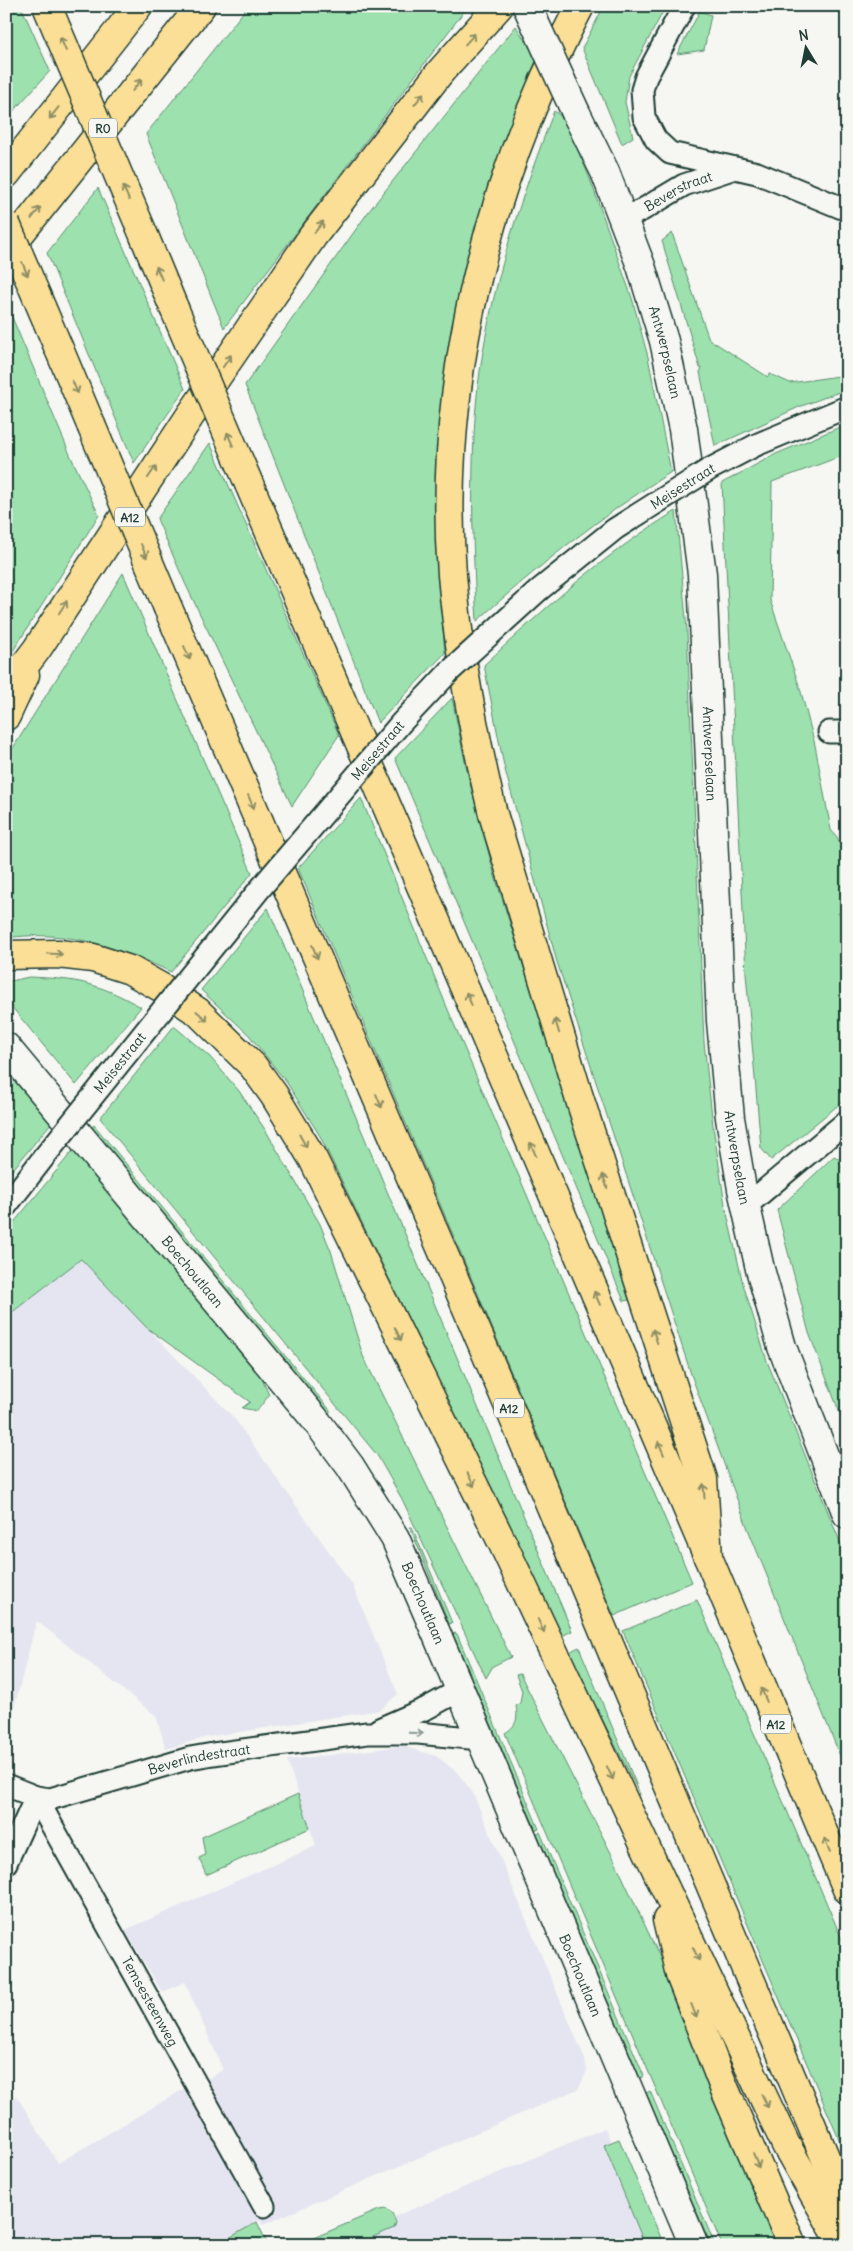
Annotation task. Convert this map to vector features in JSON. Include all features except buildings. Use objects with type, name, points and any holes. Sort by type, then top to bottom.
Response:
[{"type":"highway","name":"A12","points":[[47,6],[249,484],[708,1557],[847,1890]]},
{"type":"highway","points":[[6,174],[138,6]]},
{"type":"highway","name":"R0","points":[[6,251],[201,6]]},
{"type":"highway","points":[[6,690],[37,648],[190,416],[312,236],[441,71],[499,6]]},
{"type":"highway","points":[[580,6],[555,53],[528,117],[489,229],[474,293],[461,356],[453,445],[450,506],[452,574],[461,652],[482,768],[493,814],[578,1097],[703,1479],[708,1557]]},
{"type":"highway","name":"A12","points":[[6,224],[847,2209]]},
{"type":"highway","points":[[6,716],[37,648]]},
{"type":"highway","points":[[6,955],[58,954],[93,958],[130,970],[162,988],[198,1012],[253,1066],[274,1095],[313,1159],[502,1542],[786,2145],[843,2245]]},
{"type":"highway","points":[[653,1863],[680,1975],[723,2085],[792,2245]]},
{"type":"main road","name":"Antwerpselaan","points":[[527,6],[605,172],[641,266],[666,348],[683,429],[694,497],[706,634],[721,1021],[730,1118],[760,1269],[782,1347],[847,1514]]},
{"type":"main road","name":"Boechoutlaan","points":[[6,1047],[314,1418],[350,1466],[395,1538],[694,2245]]},
{"type":"street","name":"Beverstraat","points":[[684,6],[644,84],[642,99],[644,116],[652,134],[670,153],[773,178],[847,210]]},
{"type":"street","name":"Beverstraat","points":[[623,218],[642,210],[684,185],[737,168]]},
{"type":"street","name":"Meisestraat","points":[[6,1206],[265,882],[383,743],[450,671],[539,590],[615,529],[703,474],[756,444],[847,407]]},
{"type":"street","points":[[746,1206],[845,1130]]},
{"type":"street","name":"Beverlindestraat","points":[[367,1733],[426,1708],[460,1690]]},
{"type":"street","name":"Beverlindestraat","points":[[36,1797],[64,1796],[190,1758],[367,1733],[418,1733],[480,1739]]},
{"type":"street","points":[[6,1784],[36,1797],[6,1863]]},
{"type":"street","name":"Temsesteenweg","points":[[36,1797],[264,2206]]},
{"type":"shaded area","points":[[81,1259],[234,1418],[352,1584],[398,1694],[380,1710],[207,1737],[166,1749],[156,1716],[38,1622],[36,1623],[6,1739],[6,1317]]},
{"type":"shaded area","points":[[403,1746],[436,1756],[457,1772],[473,1793],[585,2059],[587,2071],[578,2089],[263,2225],[260,2220],[257,2222],[268,2245],[6,2245],[6,2113],[16,2095],[58,2163],[184,2089],[257,2214],[275,2203],[204,2081],[223,2070],[185,1982],[162,1992],[125,1930],[316,1846],[287,1760]]},
{"type":"shaded area","points":[[605,2128],[611,2142],[619,2139],[664,2245],[327,2245]]},
{"type":"green space","points":[[6,6],[21,6],[50,71],[8,117],[6,112]]},
{"type":"green space","points":[[248,6],[468,6],[224,328],[146,134]]},
{"type":"green space","points":[[604,6],[666,6],[629,76],[625,102],[633,137],[622,144],[582,48]]},
{"type":"green space","points":[[700,11],[711,15],[704,50],[677,54]]},
{"type":"green space","points":[[516,26],[537,59],[495,170],[478,225],[463,281],[452,337],[444,394],[439,453],[437,513],[438,566],[445,653],[378,723],[245,385],[369,211]]},
{"type":"green space","points":[[554,111],[565,119],[590,179],[632,298],[648,357],[671,472],[571,542],[477,621],[474,574],[473,458],[477,393],[483,352],[491,311],[512,230]]},
{"type":"green space","points":[[98,188],[185,389],[134,463],[47,253]]},
{"type":"green space","points":[[672,233],[709,339],[768,377],[770,374],[790,383],[846,375],[847,389],[799,407],[715,446],[700,372],[702,368],[700,368],[662,241]]},
{"type":"green space","points":[[6,303],[71,457],[99,515],[6,662]]},
{"type":"green space","points":[[847,424],[847,454],[772,482],[770,600],[800,688],[815,745],[831,830],[837,837],[847,860],[847,901],[838,914],[847,919],[847,1098],[771,1160],[761,1148],[746,973],[722,483],[776,454]]},
{"type":"green space","points":[[210,443],[339,735],[292,806],[185,583],[157,519]]},
{"type":"green space","points":[[676,511],[687,630],[704,1042],[713,1126],[725,1205],[743,1284],[767,1361],[847,1559],[847,1773],[748,1529],[692,1377],[557,962],[504,766],[484,665],[576,583],[624,545]]},
{"type":"green space","points":[[123,573],[252,873],[171,972],[131,955],[91,942],[50,936],[6,938],[6,759]]},
{"type":"green space","points":[[452,698],[468,776],[494,873],[629,1300],[624,1301],[395,758]]},
{"type":"green space","points":[[361,798],[451,1017],[692,1582],[614,1616],[298,868]]},
{"type":"green space","points":[[268,908],[572,1631],[562,1636],[320,1136],[287,1083],[249,1035],[201,990]]},
{"type":"green space","points":[[29,977],[61,979],[100,987],[141,1007],[76,1085],[6,1000],[6,982]]},
{"type":"green space","points":[[174,1026],[210,1057],[239,1091],[266,1131],[320,1224],[331,1251],[363,1356],[511,1657],[493,1666],[486,1678],[402,1499],[377,1455],[100,1118]]},
{"type":"green space","points":[[6,1072],[52,1122],[6,1178]]},
{"type":"green space","points":[[94,1125],[330,1410],[329,1420],[89,1131]]},
{"type":"green space","points":[[76,1147],[255,1363],[269,1395],[257,1411],[242,1408],[250,1402],[147,1328],[81,1259],[6,1317],[6,1232]]},
{"type":"green space","points":[[834,1156],[838,1158],[847,1179],[847,1432],[809,1333],[777,1210]]},
{"type":"green space","points":[[410,1527],[412,1527],[452,1623],[449,1624]]},
{"type":"green space","points":[[697,1600],[847,1951],[847,2158],[623,1631]]},
{"type":"green space","points":[[455,1633],[539,1829],[536,1830],[453,1634]]},
{"type":"green space","points":[[579,1647],[636,1784],[640,1795],[569,1652]]},
{"type":"green space","points":[[520,1674],[614,1859],[670,1979],[708,2081],[777,2245],[722,2245],[505,1733],[512,1728],[516,1721],[516,1706],[520,1703],[522,1691],[516,1675]]},
{"type":"green space","points":[[298,1794],[310,1828],[206,1875],[199,1858],[205,1855],[202,1837]]},
{"type":"green space","points":[[540,1832],[644,2076],[640,2078],[537,1833]]},
{"type":"green space","points":[[650,2091],[715,2245],[711,2245],[646,2093]]},
{"type":"green space","points":[[619,2139],[664,2245],[645,2245],[604,2145]]},
{"type":"green space","points":[[386,2209],[392,2213],[396,2223],[394,2228],[354,2245],[297,2245],[379,2210]]},
{"type":"green space","points":[[257,2222],[268,2245],[233,2245],[229,2238]]}]
